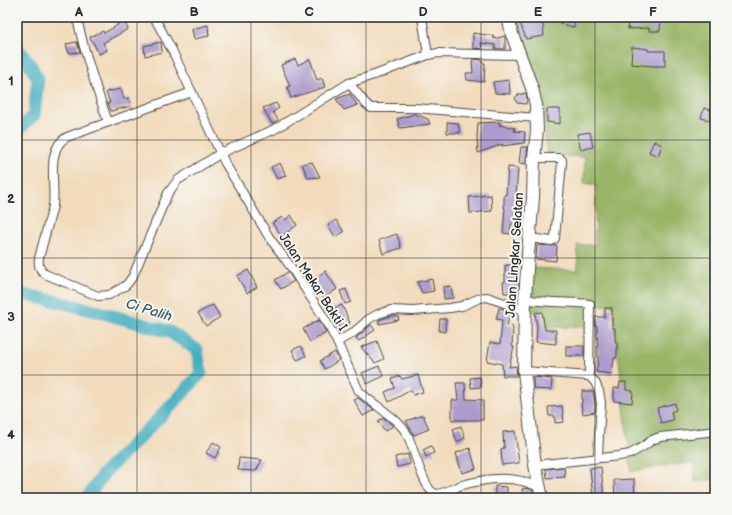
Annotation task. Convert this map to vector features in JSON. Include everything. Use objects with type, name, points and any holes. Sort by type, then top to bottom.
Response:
[{"type":"street","points":[[76,17],[90,68],[108,122]]},
{"type":"street","name":"Jalan Mekar Bakti I","points":[[154,17],[172,50],[231,173],[266,231],[326,321],[359,391],[397,422],[408,436],[422,476],[432,493],[436,494],[473,482],[495,478],[522,481],[541,493]]},
{"type":"street","points":[[422,17],[428,55]]},
{"type":"street","name":"Jalan Lingkar Selatan","points":[[508,17],[519,55],[532,88],[537,118],[533,198],[524,305],[524,371],[541,493]]},
{"type":"street","points":[[192,92],[62,139],[56,148],[52,168],[54,198],[38,258],[40,270],[45,274],[98,296],[109,295],[128,283],[133,276],[168,193],[178,180],[221,153],[275,129],[349,83],[428,55],[519,55]]},
{"type":"street","points":[[349,83],[371,108],[415,108],[537,118]]},
{"type":"street","points":[[530,238],[551,241],[555,238],[562,163],[560,158],[534,158]]},
{"type":"street","points":[[337,342],[353,333],[378,314],[391,310],[450,308],[462,306],[480,298],[487,297],[524,305],[535,301],[590,304],[589,376]]},
{"type":"street","points":[[524,371],[589,376],[595,382],[599,391],[601,403],[598,458]]},
{"type":"street","points":[[536,465],[630,454],[652,440],[660,437],[715,431]]},
{"type":"green space","points":[[517,17],[715,17],[715,479],[695,482],[694,462],[631,471],[613,305],[589,306],[591,326],[547,328],[545,310],[529,312],[531,268],[578,270],[577,245],[595,245],[596,185],[584,183],[585,157],[547,155],[543,96],[527,53]]},
{"type":"building","points":[[121,17],[128,29],[103,43],[107,50],[99,54],[90,37],[103,31],[104,33],[118,25],[115,20]]},
{"type":"building","points":[[533,17],[531,23],[543,23],[544,36],[526,39],[519,20]]},
{"type":"building","points":[[561,17],[576,17],[574,27],[560,24]]},
{"type":"building","points":[[627,17],[661,17],[660,31],[649,31],[649,28],[628,29]]},
{"type":"building","points":[[208,25],[209,36],[194,39],[192,29]]},
{"type":"building","points":[[473,33],[494,36],[494,39],[505,36],[505,49],[495,49],[495,45],[481,43],[482,49],[473,48]]},
{"type":"building","points":[[77,42],[80,52],[69,53],[66,44]]},
{"type":"building","points":[[161,42],[162,52],[145,56],[144,46]]},
{"type":"building","points":[[632,47],[648,49],[648,51],[665,51],[665,66],[631,64]]},
{"type":"building","points":[[295,59],[298,65],[310,59],[317,80],[322,78],[325,87],[291,98],[287,87],[290,86],[281,65]]},
{"type":"building","points":[[473,59],[482,60],[482,63],[485,63],[484,82],[467,80],[466,73],[473,73]]},
{"type":"building","points":[[509,80],[510,94],[495,93],[493,82]]},
{"type":"building","points":[[121,89],[124,99],[129,98],[131,106],[111,111],[106,92]]},
{"type":"building","points":[[526,93],[526,104],[517,103],[515,98],[518,95]]},
{"type":"building","points":[[350,94],[357,105],[344,110],[336,99]]},
{"type":"building","points":[[276,103],[279,108],[273,112],[278,120],[272,124],[263,108]]},
{"type":"building","points":[[704,108],[711,110],[709,120],[701,118]]},
{"type":"building","points":[[547,109],[560,109],[560,124],[547,122]]},
{"type":"building","points":[[415,114],[428,119],[430,124],[400,128],[397,119]]},
{"type":"building","points":[[447,122],[458,123],[460,133],[447,133]]},
{"type":"building","points":[[500,122],[499,125],[515,128],[514,131],[525,132],[524,143],[502,146],[503,144],[478,153],[478,123]]},
{"type":"building","points":[[590,132],[593,147],[581,150],[577,134]]},
{"type":"building","points":[[654,141],[662,145],[658,156],[649,152]]},
{"type":"building","points":[[521,147],[528,147],[526,164],[519,163]]},
{"type":"building","points":[[312,162],[320,177],[308,178],[302,164]]},
{"type":"building","points":[[280,163],[286,176],[277,179],[271,167]]},
{"type":"building","points":[[508,167],[518,168],[516,195],[522,195],[522,209],[520,209],[518,224],[511,224],[510,234],[503,233],[505,208],[504,195],[506,195]]},
{"type":"building","points":[[491,195],[492,211],[470,213],[469,197]]},
{"type":"building","points":[[291,215],[297,225],[282,236],[272,223],[282,217],[285,220]]},
{"type":"building","points":[[336,220],[344,232],[335,237],[328,225]]},
{"type":"building","points":[[397,234],[401,248],[383,254],[379,240]]},
{"type":"building","points":[[537,245],[557,246],[556,261],[536,259]]},
{"type":"building","points":[[505,265],[517,265],[519,283],[518,293],[504,293],[503,282],[505,282]]},
{"type":"building","points":[[248,270],[257,287],[247,293],[237,276]]},
{"type":"building","points":[[325,271],[337,289],[324,298],[313,280]]},
{"type":"building","points":[[288,272],[294,281],[281,289],[275,280]]},
{"type":"building","points":[[432,279],[434,291],[422,293],[417,282]]},
{"type":"building","points":[[451,286],[453,298],[444,299],[443,287]]},
{"type":"building","points":[[346,289],[351,302],[345,304],[340,291]]},
{"type":"building","points":[[213,305],[220,317],[206,326],[198,313]]},
{"type":"building","points":[[342,305],[350,323],[339,327],[331,309]]},
{"type":"building","points":[[499,308],[511,311],[507,325],[513,326],[512,346],[514,347],[509,367],[516,366],[517,376],[503,376],[502,364],[487,361],[490,342],[500,344],[502,320],[496,319]]},
{"type":"building","points":[[605,308],[612,308],[612,328],[615,328],[615,342],[617,342],[617,358],[614,358],[612,374],[596,372],[598,362],[597,326],[595,326],[595,317],[605,317]]},
{"type":"building","points":[[542,312],[545,330],[556,330],[556,344],[536,342],[537,327],[535,313]]},
{"type":"building","points":[[392,316],[398,316],[399,320],[379,324],[379,320]]},
{"type":"building","points":[[440,319],[446,319],[445,332],[439,331]]},
{"type":"building","points":[[319,320],[326,333],[310,342],[303,329]]},
{"type":"building","points":[[371,325],[375,330],[359,341],[356,338]]},
{"type":"building","points":[[377,341],[384,359],[375,363],[361,347]]},
{"type":"building","points":[[301,346],[306,356],[297,360],[292,350]]},
{"type":"building","points":[[566,346],[584,346],[584,356],[566,356]]},
{"type":"building","points":[[335,352],[339,360],[325,369],[320,361]]},
{"type":"building","points":[[379,366],[384,376],[367,384],[362,373]]},
{"type":"building","points":[[418,375],[423,392],[413,395],[411,390],[389,402],[385,392],[395,388],[392,379],[400,376],[402,379]]},
{"type":"building","points":[[480,377],[481,387],[471,388],[470,378]]},
{"type":"building","points":[[533,377],[552,379],[551,390],[534,389]]},
{"type":"building","points":[[620,382],[626,382],[626,390],[633,391],[632,403],[614,401],[614,388],[619,388]]},
{"type":"building","points":[[456,383],[465,383],[466,399],[483,400],[483,420],[452,420],[452,400],[458,400]]},
{"type":"building","points":[[582,391],[593,391],[595,412],[583,414],[581,404]]},
{"type":"building","points":[[358,398],[374,410],[363,416],[354,400]]},
{"type":"building","points":[[675,403],[676,410],[671,412],[673,420],[661,423],[657,408]]},
{"type":"building","points":[[562,406],[564,422],[555,423],[555,416],[549,416],[548,407]]},
{"type":"building","points":[[423,415],[429,429],[414,435],[406,421]]},
{"type":"building","points":[[384,418],[393,426],[385,431],[378,421]]},
{"type":"building","points":[[461,426],[465,438],[457,442],[453,429]]},
{"type":"building","points":[[515,431],[519,463],[502,465],[501,449],[504,448],[503,432]]},
{"type":"building","points":[[213,442],[221,447],[215,458],[206,453]]},
{"type":"building","points":[[431,446],[434,453],[426,457],[423,450]]},
{"type":"building","points":[[470,448],[476,469],[462,473],[456,453]]},
{"type":"building","points":[[408,454],[410,464],[397,467],[395,457]]},
{"type":"building","points":[[239,458],[262,460],[256,471],[238,470]]},
{"type":"building","points":[[564,467],[565,477],[547,478],[546,469]]},
{"type":"building","points":[[601,467],[604,498],[593,498],[590,468]]},
{"type":"building","points":[[634,479],[635,498],[615,498],[614,480]]},
{"type":"building","points":[[495,486],[507,487],[507,498],[495,498]]},
{"type":"building","points":[[527,488],[533,490],[534,498],[523,498],[522,489]]},
{"type":"waterway","name":"Ci Palih","points":[[17,48],[28,61],[38,79],[34,115],[17,131]]},
{"type":"waterway","name":"Ci Palih","points":[[17,293],[64,303],[170,332],[197,350],[201,373],[172,405],[104,473],[87,498]]}]
